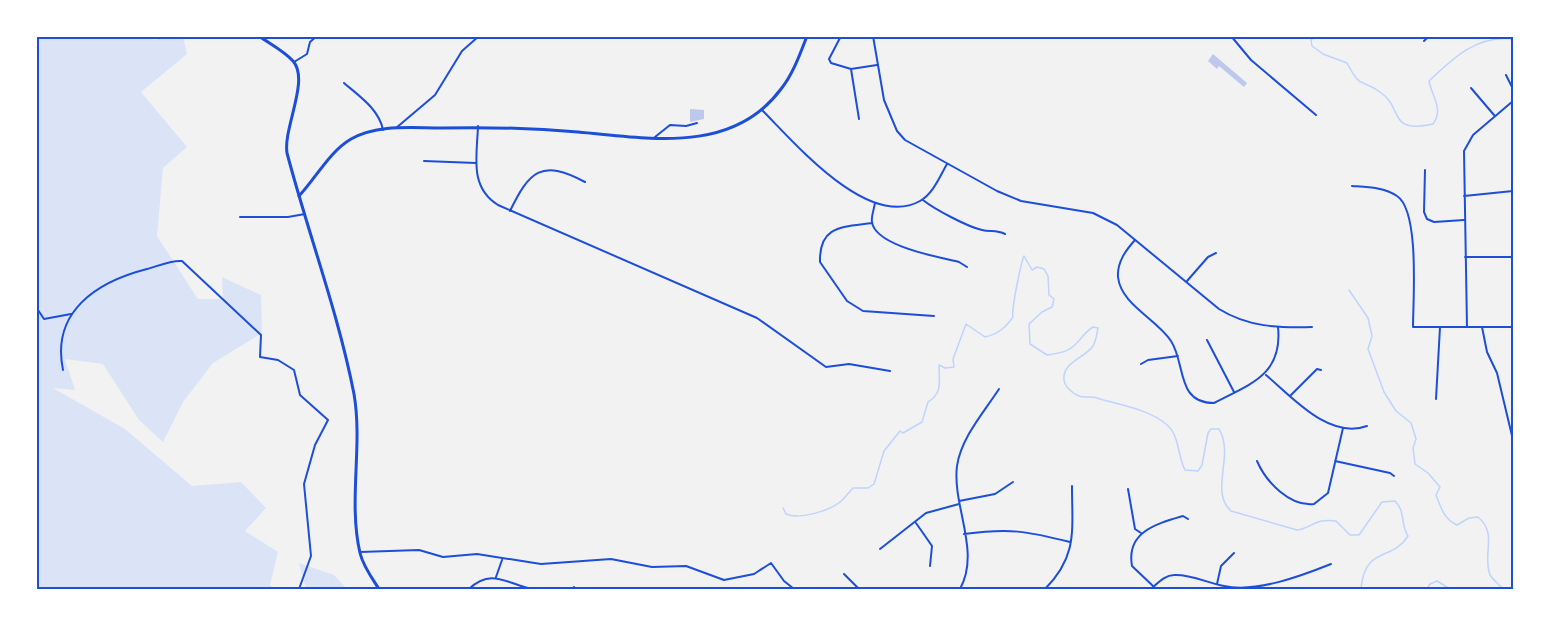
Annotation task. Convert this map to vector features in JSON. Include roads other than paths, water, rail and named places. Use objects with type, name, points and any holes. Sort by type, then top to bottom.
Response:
[{"type":"main road","points":[[259,36],[294,62],[299,78],[286,147],[354,396],[360,552],[379,589]]},
{"type":"main road","points":[[299,196],[340,147],[357,137],[396,128],[478,126],[670,140],[708,136],[731,128],[761,109],[781,90],[807,36]]},
{"type":"street","points":[[294,62],[307,54],[310,42],[317,36],[339,36]]},
{"type":"street","points":[[396,128],[435,95],[462,51],[479,36]]},
{"type":"street","points":[[841,36],[829,59],[842,68],[851,69],[878,64]]},
{"type":"street","points":[[873,36],[884,100],[897,131],[915,147],[1021,201],[1093,213],[1117,225],[1219,309],[1237,320],[1278,327],[1312,327]]},
{"type":"street","points":[[1231,36],[1251,60],[1316,115]]},
{"type":"street","points":[[1424,42],[1429,36]]},
{"type":"street","points":[[851,69],[859,119]]},
{"type":"street","points":[[1506,75],[1513,89]]},
{"type":"street","points":[[344,83],[369,105],[381,121],[383,130]]},
{"type":"street","points":[[1471,88],[1494,115]]},
{"type":"street","points":[[1467,327],[1464,151],[1473,135],[1513,101]]},
{"type":"street","points":[[761,109],[812,160],[857,194],[875,203],[905,207],[922,200],[947,164]]},
{"type":"street","points":[[653,139],[670,125],[686,126],[697,123]]},
{"type":"street","points":[[478,126],[476,174],[485,196],[510,211],[757,318],[826,367],[849,364],[890,371]]},
{"type":"street","points":[[424,161],[476,162]]},
{"type":"street","points":[[1425,170],[1424,212],[1427,219],[1434,222],[1464,220]]},
{"type":"street","points":[[510,211],[527,179],[542,171],[564,172],[585,182]]},
{"type":"street","points":[[1352,186],[1380,189],[1399,196],[1404,204],[1411,229],[1413,327],[1513,327]]},
{"type":"street","points":[[1464,196],[1513,191]]},
{"type":"street","points":[[922,200],[938,212],[956,217],[982,230],[998,230],[1005,234]]},
{"type":"street","points":[[875,203],[872,222],[876,231],[892,242],[967,267]]},
{"type":"street","points":[[240,217],[288,217],[305,214]]},
{"type":"street","points":[[872,222],[832,230],[823,240],[820,262],[848,301],[863,311],[934,316]]},
{"type":"street","points":[[1135,240],[1122,256],[1119,267],[1118,278],[1122,289],[1131,302],[1166,333],[1178,356],[1186,390],[1194,398],[1205,403],[1214,403],[1266,375],[1277,355],[1278,327]]},
{"type":"street","points":[[1187,281],[1208,256],[1216,253]]},
{"type":"street","points":[[1465,256],[1513,257]]},
{"type":"street","points":[[63,370],[59,350],[64,326],[71,314],[100,288],[118,277],[182,261],[258,332],[262,341],[260,357],[278,360],[294,370],[300,395],[328,420],[315,445],[304,484],[310,559],[299,589]]},
{"type":"street","points":[[36,307],[44,319],[71,314]]},
{"type":"street","points":[[1436,399],[1440,327]]},
{"type":"street","points":[[1482,327],[1487,352],[1497,373],[1513,440]]},
{"type":"street","points":[[1206,340],[1234,392]]},
{"type":"street","points":[[1141,364],[1148,360],[1178,356]]},
{"type":"street","points":[[1290,396],[1317,369],[1321,370]]},
{"type":"street","points":[[1266,375],[1321,420],[1343,428],[1367,426]]},
{"type":"street","points":[[960,589],[967,569],[957,464],[962,449],[999,389]]},
{"type":"street","points":[[1257,461],[1261,469],[1286,497],[1306,505],[1322,500],[1328,493],[1343,428]]},
{"type":"street","points":[[1335,461],[1390,473],[1394,476]]},
{"type":"street","points":[[880,549],[933,510],[995,494],[1013,482]]},
{"type":"street","points":[[1045,589],[1068,559],[1072,543],[1072,486]]},
{"type":"street","points":[[1128,489],[1135,529],[1141,533]]},
{"type":"street","points":[[1188,519],[1183,516],[1141,533],[1132,547],[1132,566],[1153,588],[1173,574],[1218,584],[1222,588],[1291,580],[1331,564]]},
{"type":"street","points":[[916,522],[932,546],[930,566]]},
{"type":"street","points":[[964,534],[1007,529],[1022,530],[1072,543]]},
{"type":"street","points":[[360,552],[419,550],[443,557],[477,554],[502,560],[541,564],[603,559],[652,567],[686,566],[724,580],[754,574],[771,563],[794,589]]},
{"type":"street","points":[[1218,584],[1221,566],[1234,553]]},
{"type":"street","points":[[496,577],[502,560]]},
{"type":"street","points":[[844,574],[859,589]]},
{"type":"street","points":[[469,589],[479,581],[496,577],[528,588]]},
{"type":"street","points":[[1270,583],[1270,589]]},
{"type":"waterway","points":[[1315,36],[1311,40],[1312,46],[1323,54],[1347,63],[1358,81],[1387,98],[1402,122],[1418,126],[1433,124],[1436,119],[1437,108],[1429,81],[1438,72],[1477,44],[1513,39]]},
{"type":"waterway","points":[[783,508],[786,514],[792,516],[814,514],[835,505],[853,488],[868,488],[874,484],[884,451],[900,431],[903,433],[922,422],[928,402],[938,391],[939,365],[945,368],[954,367],[953,359],[966,324],[985,337],[1001,330],[1013,317],[1024,256],[1032,270],[1037,267],[1044,269],[1048,276],[1049,295],[1054,299],[1052,307],[1042,312],[1029,324],[1030,344],[1047,355],[1059,353],[1069,350],[1093,327],[1098,328],[1093,346],[1070,364],[1064,374],[1067,387],[1079,396],[1095,397],[1124,405],[1159,419],[1174,434],[1185,470],[1198,471],[1202,465],[1208,433],[1211,429],[1219,429],[1225,450],[1222,494],[1231,511],[1297,530],[1318,522],[1336,521],[1350,535],[1359,535],[1382,502],[1395,501],[1401,509],[1408,536],[1402,544],[1373,560],[1364,575],[1361,589]]},
{"type":"waterway","points":[[1349,290],[1368,318],[1372,336],[1368,349],[1384,392],[1396,411],[1411,423],[1416,439],[1413,448],[1415,464],[1428,473],[1440,487],[1436,495],[1449,520],[1457,525],[1469,518],[1478,517],[1484,523],[1488,537],[1490,575],[1503,589]]},
{"type":"waterway","points":[[1427,589],[1430,584],[1437,581],[1450,589]]}]
